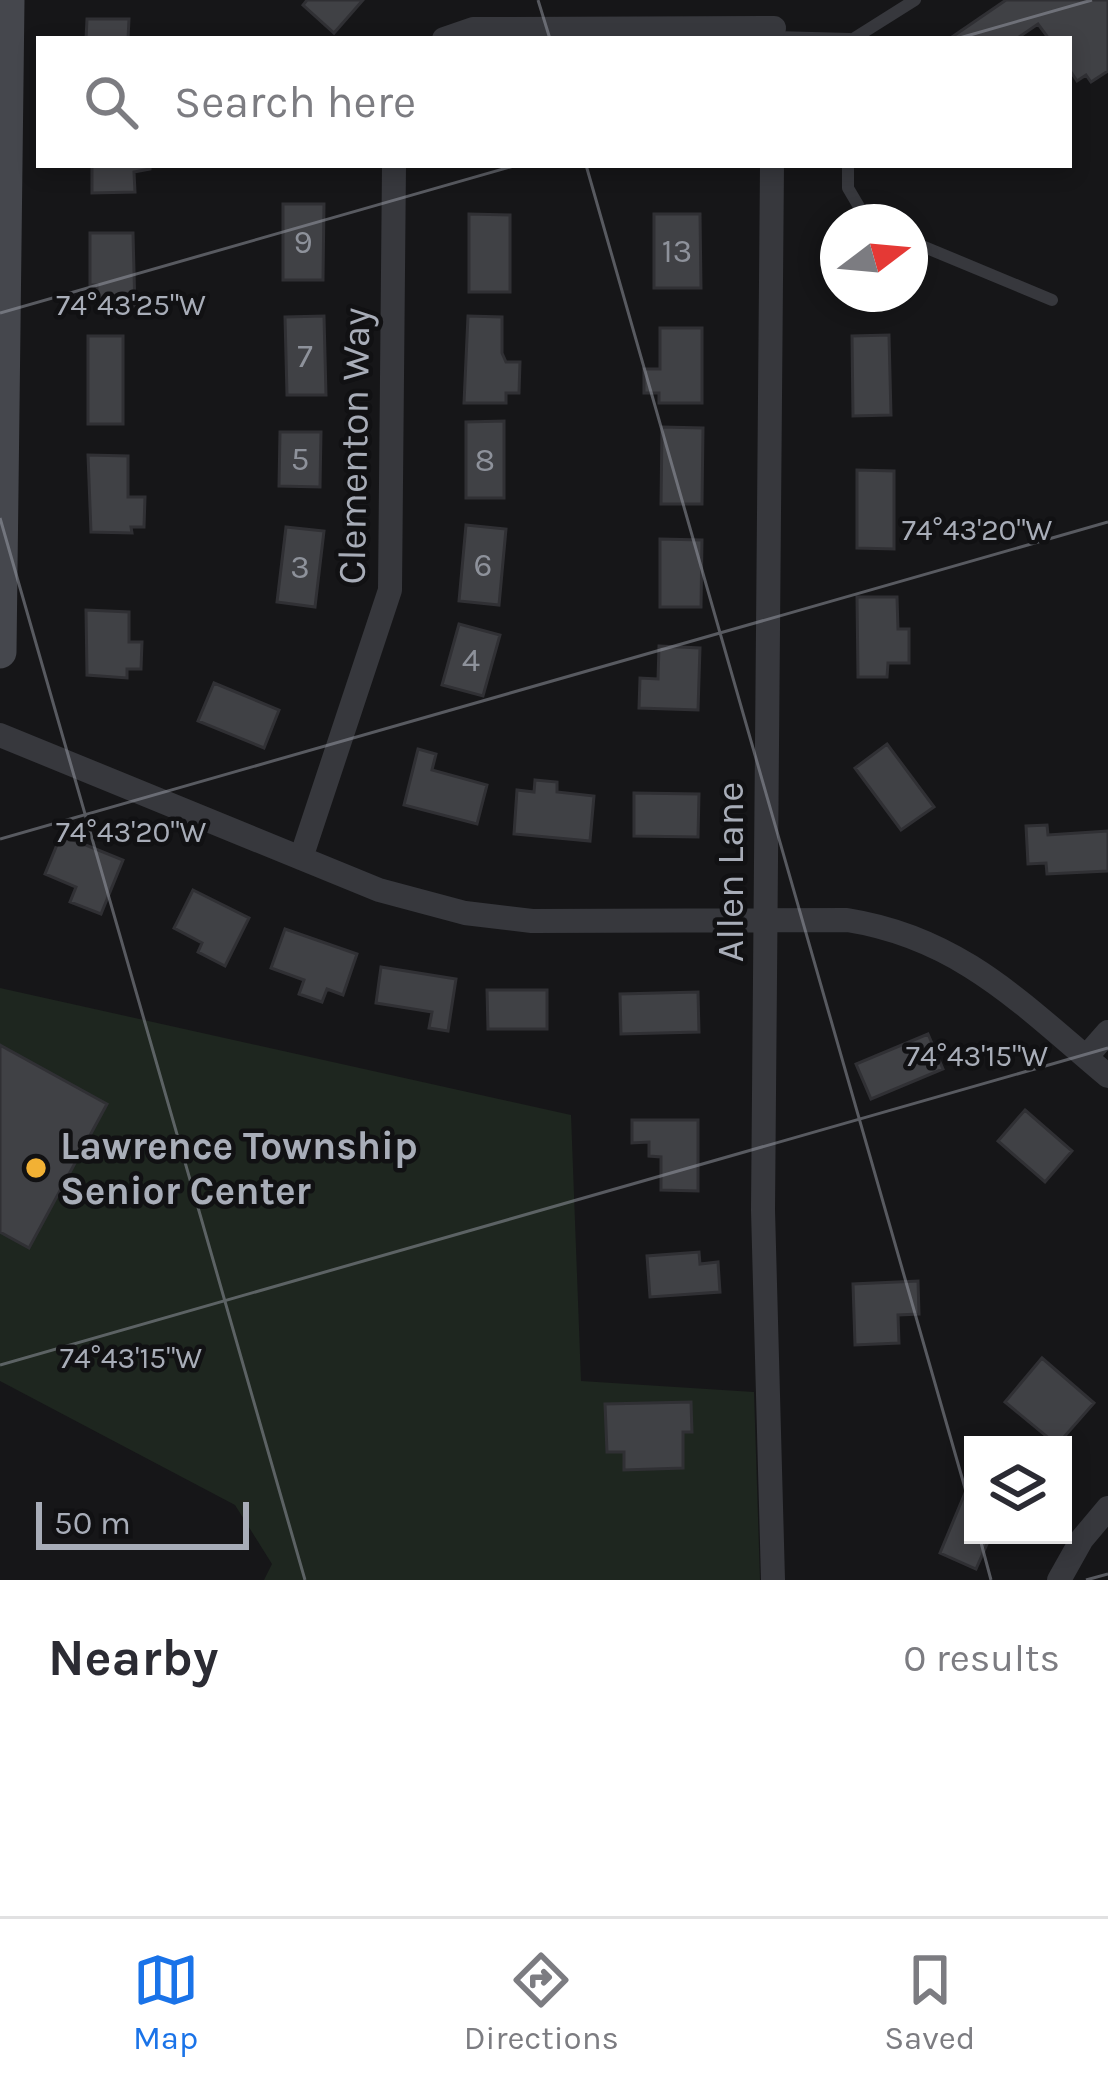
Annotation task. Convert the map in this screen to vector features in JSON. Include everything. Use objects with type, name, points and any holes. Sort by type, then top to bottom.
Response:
[{"type":"street","points":[[0,652],[8,0]]},
{"type":"street","points":[[453,36],[473,29],[774,35],[774,0]]},
{"type":"street","name":"Clementon Way","points":[[301,858],[390,590],[394,168]]},
{"type":"street","name":"Allen Lane","points":[[772,168],[763,1210],[773,1580]]},
{"type":"street","points":[[0,735],[379,890],[465,913],[532,921],[848,920],[931,940],[969,961],[1108,1076]]},
{"type":"street","points":[[1086,1058],[1108,1032]]},
{"type":"street","points":[[1059,1580],[1082,1539],[1108,1508]]},
{"type":"lane","points":[[857,36],[915,0]]},
{"type":"lane","points":[[848,168],[848,188],[857,204]]},
{"type":"lane","points":[[928,248],[1052,300]]},
{"type":"shaded area","points":[[0,988],[571,1115],[581,1381],[754,1392],[760,1580],[264,1580],[272,1564],[235,1505],[0,1381]]},
{"type":"building","points":[[307,0],[363,0],[334,33],[303,5]]},
{"type":"building","points":[[1006,0],[1108,0],[1108,71],[1091,82],[1086,75],[1077,81],[1072,74],[1072,36],[1047,36],[1038,24],[1020,36],[953,36]]},
{"type":"building","points":[[87,19],[129,19],[128,36],[86,36]]},
{"type":"building","points":[[92,168],[150,168],[134,172],[135,192],[92,193]]},
{"type":"building","points":[[283,204],[324,204],[323,280],[283,280]]},
{"type":"building","points":[[469,214],[510,215],[510,292],[469,292]]},
{"type":"building","points":[[654,214],[700,214],[701,288],[654,288]]},
{"type":"building","points":[[90,233],[133,233],[135,310],[97,310],[97,285],[90,285]]},
{"type":"building","points":[[324,316],[326,395],[287,395],[285,317]]},
{"type":"building","points":[[468,316],[502,317],[502,353],[506,362],[520,362],[519,393],[506,393],[506,403],[464,403]]},
{"type":"building","points":[[660,328],[702,328],[702,403],[659,403],[659,393],[644,393],[644,369],[660,369]]},
{"type":"building","points":[[889,335],[891,415],[853,416],[852,336]]},
{"type":"building","points":[[88,336],[123,336],[123,424],[88,424]]},
{"type":"building","points":[[504,421],[504,498],[466,498],[466,422]]},
{"type":"building","points":[[662,427],[703,428],[702,504],[661,504]]},
{"type":"building","points":[[280,432],[321,432],[320,487],[279,486]]},
{"type":"building","points":[[88,455],[128,456],[128,497],[145,497],[144,527],[131,527],[132,533],[91,532]]},
{"type":"building","points":[[857,470],[894,471],[894,549],[857,548]]},
{"type":"building","points":[[466,525],[506,529],[499,605],[459,601]]},
{"type":"building","points":[[286,527],[324,531],[315,607],[277,602]]},
{"type":"building","points":[[660,539],[702,540],[701,607],[660,607]]},
{"type":"building","points":[[857,597],[897,597],[898,629],[909,629],[909,663],[888,663],[887,677],[858,677]]},
{"type":"building","points":[[86,610],[129,612],[129,642],[142,642],[141,669],[127,669],[127,678],[87,675]]},
{"type":"building","points":[[459,624],[500,635],[483,696],[442,685]]},
{"type":"building","points":[[659,646],[700,648],[698,710],[639,708],[640,678],[658,679]]},
{"type":"building","points":[[214,683],[279,710],[264,748],[198,721]]},
{"type":"building","points":[[887,744],[934,807],[901,830],[855,768]]},
{"type":"building","points":[[418,749],[436,754],[432,770],[487,785],[477,824],[404,805]]},
{"type":"building","points":[[535,780],[557,782],[557,792],[594,796],[590,841],[514,834],[517,790],[534,792]]},
{"type":"building","points":[[634,793],[699,794],[698,837],[634,836]]},
{"type":"building","points":[[1047,825],[1048,835],[1108,831],[1108,871],[1047,874],[1046,863],[1028,864],[1026,826]]},
{"type":"building","points":[[61,835],[123,860],[101,914],[70,902],[76,887],[45,874]]},
{"type":"building","points":[[193,890],[249,918],[225,966],[198,952],[202,943],[174,928]]},
{"type":"building","points":[[285,929],[357,954],[343,995],[327,989],[322,1002],[299,994],[304,980],[271,968]]},
{"type":"building","points":[[381,967],[456,979],[448,1031],[429,1028],[432,1012],[376,1003]]},
{"type":"building","points":[[487,990],[547,990],[547,1029],[488,1029]]},
{"type":"building","points":[[698,992],[699,1032],[621,1034],[620,994]]},
{"type":"building","points":[[928,1034],[943,1069],[871,1099],[856,1064]]},
{"type":"building","name":"Lawrence Township Senior Center","points":[[0,1045],[107,1104],[29,1248],[0,1232]]},
{"type":"building","points":[[1025,1110],[1072,1151],[1045,1182],[998,1141]]},
{"type":"building","points":[[632,1120],[698,1120],[698,1191],[661,1190],[661,1157],[649,1156],[649,1142],[632,1143]]},
{"type":"building","points":[[699,1252],[700,1264],[718,1262],[720,1292],[650,1297],[647,1256]]},
{"type":"building","points":[[918,1281],[919,1314],[898,1315],[899,1343],[855,1345],[853,1284]]},
{"type":"building","points":[[1042,1358],[1094,1403],[1065,1436],[1046,1436],[1005,1402]]},
{"type":"building","points":[[691,1402],[692,1432],[683,1432],[683,1468],[624,1470],[624,1452],[607,1452],[605,1404]]},
{"type":"building","points":[[964,1495],[964,1544],[987,1544],[976,1569],[940,1553]]},
{"type":"place","name":"Lawrence Township Senior Center","points":[[36,1168]]}]
